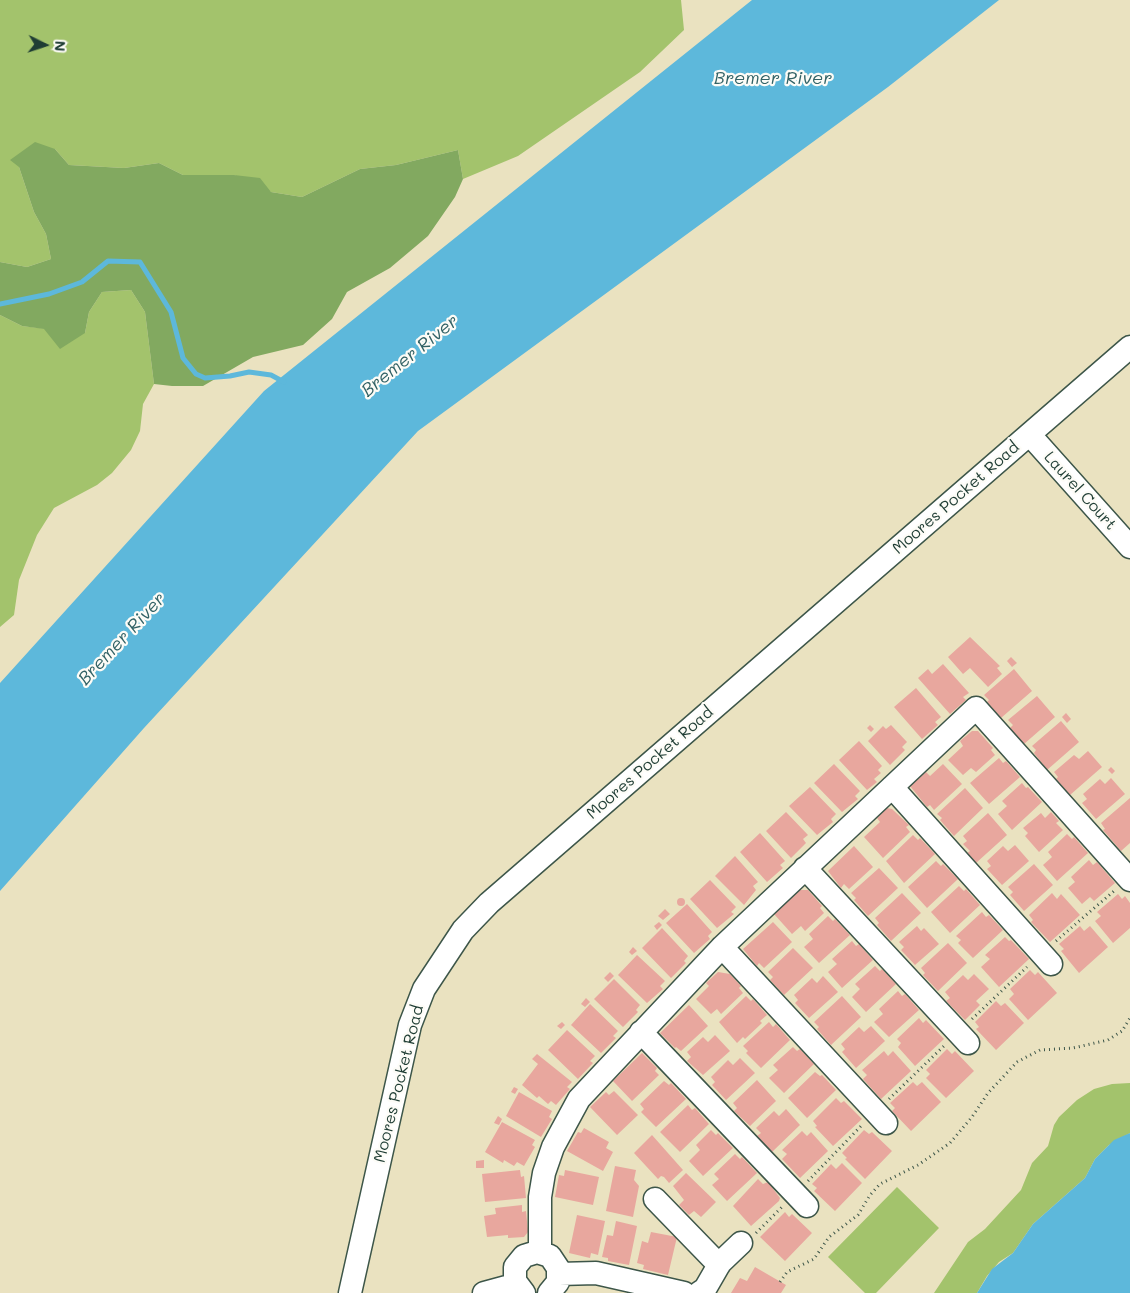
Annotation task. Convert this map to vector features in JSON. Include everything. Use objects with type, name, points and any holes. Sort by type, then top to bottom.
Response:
[{"type":"street","name":"Moores Pocket Road","points":[[350,1293],[410,1025],[424,989],[463,930],[489,903],[1130,347]]},
{"type":"street","name":"Laurel Court","points":[[1030,434],[1130,547]]},
{"type":"street","points":[[540,1252],[541,1191],[545,1169],[553,1148],[579,1099],[722,946],[976,708],[1129,879]]},
{"type":"street","points":[[892,787],[1047,959]]},
{"type":"street","points":[[805,868],[963,1038]]},
{"type":"street","points":[[722,946],[881,1117]]},
{"type":"street","points":[[640,1032],[799,1198]]},
{"type":"street","points":[[655,1199],[719,1265]]},
{"type":"street","points":[[699,1293],[705,1288],[719,1265],[741,1243]]},
{"type":"street","points":[[484,1293],[520,1289],[514,1274],[519,1261],[530,1253],[540,1252],[550,1256],[555,1262],[554,1283],[596,1273],[684,1293]]},
{"type":"path","points":[[741,1243],[756,1234],[785,1205],[799,1198],[808,1181],[881,1117],[1129,879]]},
{"type":"path","points":[[780,1282],[787,1272],[814,1259],[829,1237],[858,1215],[870,1195],[880,1184],[918,1165],[950,1143],[991,1090],[1017,1062],[1040,1050],[1073,1048],[1108,1040],[1122,1031],[1130,1018]]},
{"type":"green space","points":[[0,0],[681,0],[684,30],[640,72],[518,156],[463,179],[458,150],[396,165],[360,169],[302,197],[271,192],[234,175],[183,175],[159,163],[124,168],[69,165],[55,149],[19,167],[34,212],[46,234],[51,259],[27,267],[0,262]]},
{"type":"green space","points":[[35,142],[55,149],[69,165],[124,168],[159,163],[183,175],[234,175],[260,178],[271,192],[302,197],[360,169],[396,165],[458,150],[463,179],[455,197],[428,236],[390,268],[347,292],[332,319],[303,345],[253,357],[203,386],[172,386],[154,384],[145,312],[131,290],[102,292],[89,312],[85,333],[60,349],[44,329],[22,326],[0,315],[0,262],[27,267],[51,259],[46,234],[34,212],[19,167],[10,160]]},
{"type":"green space","points":[[131,290],[145,312],[154,384],[143,404],[140,431],[131,450],[112,473],[97,485],[54,508],[37,535],[19,580],[14,615],[0,627],[0,315],[22,326],[85,333],[89,312],[102,292]]},
{"type":"green space","points":[[1130,1083],[1130,1133],[1109,1145],[1095,1159],[1085,1178],[1033,1224],[1013,1253],[999,1262],[987,1276],[977,1293],[934,1293],[968,1242],[985,1229],[1021,1190],[1032,1163],[1048,1146],[1054,1125],[1059,1117],[1077,1100],[1094,1089],[1112,1084]]},
{"type":"green space","points":[[897,1187],[939,1228],[876,1293],[865,1293],[828,1257]]},
{"type":"water","name":"Bremer River","points":[[752,0],[999,0],[888,87],[418,431],[144,728],[0,891],[0,683],[264,391]]},
{"type":"water","points":[[1130,1133],[1130,1293],[977,1293],[992,1269],[1013,1253],[1033,1224],[1085,1178],[1095,1159],[1114,1140]]},
{"type":"building","points":[[970,637],[1000,666],[997,668],[1002,674],[988,687],[970,668],[963,674],[948,657]]},
{"type":"building","points":[[1011,657],[1017,663],[1012,667],[1007,661]]},
{"type":"building","points":[[943,664],[969,693],[963,697],[966,700],[950,714],[918,678],[928,669],[932,674]]},
{"type":"building","points":[[1014,669],[1032,691],[1001,718],[987,702],[989,700],[984,695]]},
{"type":"building","points":[[916,688],[941,717],[935,722],[938,725],[922,739],[894,707]]},
{"type":"building","points":[[1037,696],[1055,717],[1024,744],[1010,728],[1013,725],[1008,720]]},
{"type":"building","points":[[1066,713],[1071,719],[1067,723],[1062,717]]},
{"type":"building","points":[[1061,721],[1079,742],[1047,770],[1034,753],[1036,750],[1032,746]]},
{"type":"building","points":[[870,725],[874,729],[871,732],[867,728]]},
{"type":"building","points":[[891,725],[907,742],[902,747],[905,750],[890,765],[868,741],[883,726],[886,729]]},
{"type":"building","points":[[972,731],[978,731],[993,748],[991,750],[995,755],[976,772],[971,768],[963,775],[948,760],[963,746],[960,741]]},
{"type":"building","points":[[859,741],[882,766],[878,770],[881,773],[874,779],[877,782],[867,790],[839,760]]},
{"type":"building","points":[[1088,751],[1102,767],[1070,795],[1056,779],[1058,777],[1054,772],[1074,755],[1079,759]]},
{"type":"building","points":[[999,758],[1003,763],[1006,761],[1020,777],[989,804],[970,783]]},
{"type":"building","points":[[834,764],[860,791],[855,796],[858,799],[842,812],[814,783]]},
{"type":"building","points":[[943,764],[962,784],[934,810],[930,805],[927,807],[910,786],[926,772],[930,776]]},
{"type":"building","points":[[1111,767],[1115,771],[1112,774],[1108,770]]},
{"type":"building","points":[[1111,778],[1125,794],[1096,819],[1082,803],[1087,799],[1083,794],[1100,779],[1105,784]]},
{"type":"building","points":[[1022,783],[1042,802],[1012,830],[998,814],[1007,806],[1002,801]]},
{"type":"building","points":[[810,787],[836,814],[831,819],[833,822],[817,835],[789,806]]},
{"type":"building","points":[[965,788],[983,808],[954,836],[940,820],[942,818],[937,814]]},
{"type":"building","points":[[1130,798],[1130,843],[1121,851],[1103,830],[1105,829],[1101,823]]},
{"type":"building","points":[[887,808],[892,809],[909,825],[906,827],[910,832],[883,858],[864,837],[880,822],[877,818]]},
{"type":"building","points":[[786,812],[808,835],[803,839],[806,843],[791,858],[766,831]]},
{"type":"building","points":[[1051,812],[1059,821],[1056,823],[1063,830],[1039,852],[1025,836],[1028,833],[1023,828],[1041,813],[1045,818]]},
{"type":"building","points":[[988,813],[1007,835],[976,863],[967,853],[970,851],[963,844],[967,841],[963,836]]},
{"type":"building","points":[[760,833],[785,861],[780,865],[783,868],[767,882],[740,852]]},
{"type":"building","points":[[1067,834],[1072,839],[1074,837],[1088,853],[1057,881],[1043,865],[1052,857],[1048,852]]},
{"type":"building","points":[[913,835],[918,840],[920,838],[935,854],[904,883],[886,861]]},
{"type":"building","points":[[1015,845],[1029,861],[1002,885],[987,869],[991,866],[987,861],[1003,846],[1008,851]]},
{"type":"building","points":[[854,846],[873,867],[849,889],[844,884],[841,888],[828,871]]},
{"type":"building","points":[[735,856],[758,882],[753,886],[756,890],[744,905],[715,876]]},
{"type":"building","points":[[1089,860],[1093,865],[1097,862],[1115,883],[1094,901],[1090,897],[1082,904],[1068,888],[1075,882],[1071,877]]},
{"type":"building","points":[[936,861],[941,866],[943,864],[958,879],[927,908],[908,887]]},
{"type":"building","points":[[1034,864],[1053,885],[1024,911],[1010,895],[1013,892],[1008,887]]},
{"type":"building","points":[[879,868],[898,888],[868,916],[854,900],[856,898],[851,893]]},
{"type":"building","points":[[710,880],[736,907],[731,912],[734,914],[717,928],[690,899]]},
{"type":"building","points":[[959,886],[964,891],[966,889],[980,905],[950,933],[931,912]]},
{"type":"building","points":[[800,890],[808,890],[822,906],[820,908],[824,913],[805,931],[801,926],[792,934],[774,914]]},
{"type":"building","points":[[902,893],[921,913],[891,941],[877,925],[879,923],[875,918]]},
{"type":"building","points":[[1052,893],[1057,899],[1061,894],[1080,915],[1050,942],[1031,922],[1033,920],[1029,915]]},
{"type":"building","points":[[1118,894],[1122,899],[1125,896],[1130,903],[1130,928],[1113,943],[1095,921],[1101,916],[1097,912]]},
{"type":"building","points":[[681,898],[685,902],[681,906],[677,902]]},
{"type":"building","points":[[687,904],[712,932],[708,936],[710,939],[694,953],[666,923]]},
{"type":"building","points":[[665,909],[670,914],[663,920],[658,916]]},
{"type":"building","points":[[982,912],[986,917],[989,915],[1003,930],[973,958],[958,943],[961,940],[956,936]]},
{"type":"building","points":[[828,916],[833,921],[835,919],[850,935],[819,963],[804,947],[813,939],[809,934]]},
{"type":"building","points":[[659,922],[662,925],[657,930],[654,926]]},
{"type":"building","points":[[773,922],[792,942],[764,968],[759,963],[757,966],[743,949]]},
{"type":"building","points":[[917,926],[921,931],[924,928],[939,944],[915,965],[901,950],[904,947],[899,942]]},
{"type":"building","points":[[1080,926],[1084,931],[1090,926],[1108,947],[1079,973],[1061,951],[1064,949],[1059,944]]},
{"type":"building","points":[[662,928],[688,956],[684,961],[686,963],[671,978],[642,948]]},
{"type":"building","points":[[1005,937],[1009,941],[1011,940],[1029,959],[999,987],[981,967],[990,959],[985,955]]},
{"type":"building","points":[[852,941],[856,946],[859,944],[873,960],[842,988],[828,972],[837,964],[832,959]]},
{"type":"building","points":[[948,943],[967,963],[938,991],[923,975],[925,973],[921,968]]},
{"type":"building","points":[[633,947],[637,951],[632,955],[629,952]]},
{"type":"building","points":[[793,948],[813,968],[784,995],[770,980],[773,977],[768,972]]},
{"type":"building","points":[[637,955],[665,981],[660,986],[663,989],[647,1003],[618,975]]},
{"type":"building","points":[[875,966],[880,971],[882,969],[896,984],[866,1012],[852,997],[860,989],[855,984]]},
{"type":"building","points":[[1030,970],[1035,975],[1038,972],[1057,993],[1028,1020],[1009,999],[1014,994],[1010,989]]},
{"type":"building","points":[[610,972],[614,976],[608,982],[604,978]]},
{"type":"building","points":[[718,972],[730,974],[741,986],[739,988],[743,993],[721,1014],[717,1009],[711,1014],[696,999],[709,986],[706,983]]},
{"type":"building","points":[[974,974],[989,989],[976,1001],[980,1005],[965,1020],[946,1001],[950,998],[945,992],[963,975],[968,980]]},
{"type":"building","points":[[823,976],[838,992],[809,1018],[795,1003],[798,1000],[794,995],[812,978],[817,983]]},
{"type":"building","points":[[614,979],[640,1005],[636,1010],[638,1012],[623,1027],[594,999]]},
{"type":"building","points":[[898,991],[902,996],[905,994],[919,1010],[889,1037],[874,1022],[883,1014],[879,1009]]},
{"type":"building","points":[[746,996],[751,1001],[753,999],[767,1015],[760,1021],[762,1023],[745,1039],[743,1037],[737,1043],[719,1022]]},
{"type":"building","points":[[842,996],[861,1017],[831,1045],[817,1029],[819,1027],[814,1022]]},
{"type":"building","points":[[586,998],[590,1002],[585,1007],[581,1004]]},
{"type":"building","points":[[996,1001],[1001,1006],[1005,1003],[1024,1023],[996,1050],[976,1029],[979,1027],[975,1022]]},
{"type":"building","points":[[590,1004],[618,1031],[613,1036],[616,1038],[601,1053],[571,1025]]},
{"type":"building","points":[[689,1005],[708,1026],[681,1051],[675,1048],[660,1033]]},
{"type":"building","points":[[919,1018],[923,1023],[926,1020],[944,1039],[915,1066],[898,1047],[901,1043],[897,1039]]},
{"type":"building","points":[[562,1022],[565,1025],[561,1029],[557,1026]]},
{"type":"building","points":[[769,1022],[773,1027],[776,1024],[790,1040],[761,1068],[746,1053],[748,1051],[743,1046]]},
{"type":"building","points":[[871,1026],[885,1041],[856,1068],[842,1052],[845,1049],[841,1044],[859,1027],[864,1032]]},
{"type":"building","points":[[567,1030],[595,1056],[590,1061],[593,1063],[578,1079],[548,1050]]},
{"type":"building","points":[[715,1035],[730,1051],[703,1075],[687,1061],[691,1057],[687,1052],[703,1037],[708,1042]]},
{"type":"building","points":[[793,1047],[797,1051],[800,1049],[814,1064],[784,1093],[769,1078],[778,1070],[773,1065]]},
{"type":"building","points":[[947,1049],[952,1054],[955,1051],[974,1071],[946,1098],[926,1078],[930,1074],[926,1070]]},
{"type":"building","points":[[884,1051],[888,1056],[893,1051],[911,1071],[881,1099],[863,1079],[867,1075],[862,1070]]},
{"type":"building","points":[[642,1053],[657,1068],[655,1071],[659,1075],[632,1101],[613,1081]]},
{"type":"building","points":[[537,1054],[572,1082],[567,1087],[570,1089],[556,1105],[551,1101],[548,1104],[539,1096],[537,1098],[522,1085],[538,1064],[532,1059]]},
{"type":"building","points":[[740,1058],[755,1073],[726,1100],[712,1085],[715,1082],[711,1077],[728,1060],[733,1065]]},
{"type":"building","points":[[815,1072],[820,1076],[822,1075],[836,1090],[807,1118],[788,1098]]},
{"type":"building","points":[[757,1080],[776,1101],[750,1126],[734,1111],[737,1108],[733,1103]]},
{"type":"building","points":[[664,1081],[669,1085],[671,1083],[686,1099],[656,1127],[641,1112],[644,1109],[640,1104]]},
{"type":"building","points":[[913,1082],[917,1086],[922,1082],[941,1102],[911,1131],[892,1111],[895,1108],[890,1103]]},
{"type":"building","points":[[514,1087],[518,1089],[515,1094],[511,1092]]},
{"type":"building","points":[[614,1091],[638,1115],[617,1135],[590,1107],[606,1092],[609,1095]]},
{"type":"building","points":[[519,1092],[552,1111],[549,1117],[552,1119],[541,1137],[506,1116]]},
{"type":"building","points":[[836,1098],[841,1103],[844,1101],[862,1119],[833,1146],[815,1127],[817,1126],[813,1121]]},
{"type":"building","points":[[688,1105],[692,1110],[695,1108],[709,1124],[680,1152],[660,1132]]},
{"type":"building","points":[[786,1109],[800,1125],[772,1152],[757,1136],[761,1133],[756,1128],[774,1111],[779,1116]]},
{"type":"building","points":[[498,1116],[502,1119],[499,1125],[494,1123]]},
{"type":"building","points":[[502,1122],[535,1140],[532,1145],[535,1147],[524,1166],[517,1162],[514,1166],[504,1160],[503,1163],[485,1152]]},
{"type":"building","points":[[584,1128],[609,1142],[606,1148],[613,1152],[603,1171],[567,1151],[578,1132],[581,1133]]},
{"type":"building","points":[[711,1130],[716,1135],[718,1133],[733,1148],[703,1176],[689,1161],[700,1150],[696,1145]]},
{"type":"building","points":[[864,1130],[869,1134],[872,1132],[892,1151],[865,1179],[845,1159],[847,1158],[842,1153]]},
{"type":"building","points":[[802,1131],[807,1136],[811,1132],[828,1151],[800,1178],[782,1159],[787,1154],[782,1150]]},
{"type":"building","points":[[652,1135],[683,1170],[669,1183],[664,1177],[661,1176],[658,1179],[634,1153]]},
{"type":"building","points":[[735,1154],[740,1159],[742,1157],[757,1173],[727,1201],[712,1185],[719,1179],[714,1174]]},
{"type":"building","points":[[484,1160],[484,1168],[476,1168],[476,1161]]},
{"type":"building","points":[[842,1163],[862,1183],[835,1211],[814,1191],[817,1188],[812,1184],[831,1164],[836,1169]]},
{"type":"building","points":[[615,1166],[636,1170],[634,1180],[639,1186],[633,1217],[606,1211]]},
{"type":"building","points":[[520,1170],[521,1177],[524,1176],[526,1198],[485,1202],[482,1174]]},
{"type":"building","points":[[565,1170],[599,1177],[593,1205],[555,1197],[559,1175],[564,1176]]},
{"type":"building","points":[[686,1173],[716,1202],[701,1217],[694,1211],[689,1215],[679,1205],[684,1200],[673,1186]]},
{"type":"building","points":[[758,1179],[763,1184],[768,1182],[780,1198],[751,1226],[733,1206]]},
{"type":"building","points":[[522,1205],[522,1212],[526,1211],[528,1232],[524,1237],[508,1238],[508,1235],[487,1237],[484,1216],[496,1214],[495,1208]]},
{"type":"building","points":[[785,1212],[789,1217],[792,1214],[812,1233],[785,1261],[760,1237]]},
{"type":"building","points":[[577,1215],[605,1221],[598,1255],[591,1253],[590,1258],[569,1253]]},
{"type":"building","points":[[616,1221],[637,1226],[629,1265],[608,1261],[608,1258],[602,1257],[607,1235],[613,1236]]},
{"type":"building","points":[[651,1232],[677,1237],[668,1275],[643,1269],[644,1265],[637,1263],[642,1241],[648,1243]]},
{"type":"building","points":[[755,1267],[786,1285],[781,1293],[731,1293],[740,1278],[747,1281]]},
{"type":"waterway","points":[[0,304],[49,294],[82,282],[108,261],[140,262],[171,312],[183,358],[196,374],[205,378],[249,372],[271,375],[284,382]]}]
